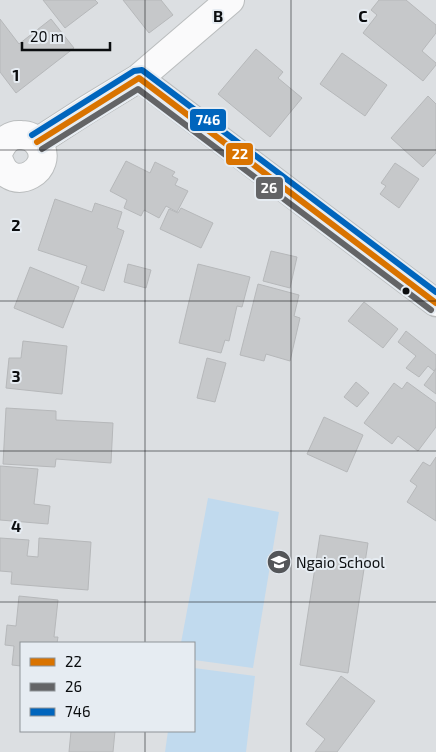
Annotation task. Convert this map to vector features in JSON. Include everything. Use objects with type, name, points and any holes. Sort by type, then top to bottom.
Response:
[{"type":"main road","points":[[38,142],[139,78],[230,0]]},
{"type":"main road","points":[[20,134],[27,135],[38,142],[41,149],[41,163],[32,174],[18,178],[11,176],[2,154],[20,134]]},
{"type":"street","points":[[139,78],[436,303]]},
{"type":"shaded area","points":[[208,498],[279,512],[253,668],[195,660],[195,642],[181,642]]},
{"type":"shaded area","points":[[195,668],[255,676],[246,752],[165,752],[168,732],[195,732]]},
{"type":"building","points":[[43,0],[95,0],[98,3],[65,28]]},
{"type":"building","points":[[123,0],[161,0],[173,15],[149,33]]},
{"type":"building","points":[[379,0],[406,0],[436,25],[436,33],[422,51],[436,65],[423,81],[363,33],[377,15],[371,10]]},
{"type":"building","points":[[0,19],[19,44],[51,19],[74,48],[16,93],[0,72]]},
{"type":"building","points":[[256,49],[283,72],[278,78],[302,98],[270,137],[218,94]]},
{"type":"building","points":[[342,53],[387,85],[365,116],[320,84]]},
{"type":"building","points":[[428,96],[436,104],[436,153],[423,167],[391,138]]},
{"type":"building","points":[[126,161],[150,173],[155,162],[175,172],[172,176],[178,179],[175,185],[188,191],[177,212],[166,206],[159,218],[144,210],[141,216],[124,208],[127,200],[110,191]]},
{"type":"building","points":[[395,163],[419,179],[399,208],[380,194],[386,186],[381,183]]},
{"type":"building","points":[[55,199],[92,212],[95,203],[122,212],[117,228],[124,231],[104,291],[81,283],[87,266],[38,250]]},
{"type":"building","points":[[181,208],[213,223],[201,248],[160,229],[169,209],[178,213]]},
{"type":"building","points":[[271,251],[297,257],[290,288],[263,281]]},
{"type":"building","points":[[128,264],[151,270],[146,288],[124,282]]},
{"type":"building","points":[[198,264],[250,277],[242,307],[237,306],[229,341],[225,340],[221,353],[179,343]]},
{"type":"building","points":[[30,267],[79,287],[63,328],[14,308]]},
{"type":"building","points":[[258,284],[299,295],[294,316],[300,318],[290,361],[266,354],[264,361],[240,355]]},
{"type":"building","points":[[364,302],[398,329],[383,348],[348,321]]},
{"type":"building","points":[[406,331],[436,355],[436,368],[434,371],[428,366],[419,377],[406,368],[416,356],[398,342]]},
{"type":"building","points":[[23,341],[67,346],[62,394],[6,388],[9,358],[21,358]]},
{"type":"building","points":[[207,358],[226,363],[215,402],[197,398]]},
{"type":"building","points":[[436,369],[436,394],[424,385]]},
{"type":"building","points":[[356,382],[369,393],[357,407],[344,397]]},
{"type":"building","points":[[407,382],[436,403],[436,427],[418,451],[398,436],[392,444],[364,423],[394,383],[402,389]]},
{"type":"building","points":[[6,408],[56,411],[56,420],[113,423],[111,463],[56,459],[55,467],[3,464]]},
{"type":"building","points":[[324,417],[363,435],[347,472],[307,454]]},
{"type":"building","points":[[436,457],[436,521],[407,502],[417,486],[410,481],[423,462],[430,466]]},
{"type":"building","points":[[0,466],[38,469],[34,504],[50,506],[48,524],[0,520]]},
{"type":"building","points":[[320,535],[368,543],[348,673],[300,665]]},
{"type":"building","points":[[0,538],[29,540],[27,556],[38,557],[39,538],[91,542],[88,590],[11,584],[12,572],[0,571]]},
{"type":"building","points":[[19,596],[58,600],[54,637],[58,637],[57,642],[20,642],[20,666],[12,665],[14,646],[5,645],[7,625],[16,626]]},
{"type":"building","points":[[341,676],[375,701],[337,752],[315,752],[325,739],[306,724]]},
{"type":"building","points":[[71,732],[115,732],[113,752],[69,752]]},
{"type":"transit line","name":"746","points":[[32,135],[134,71],[142,70],[436,292]]},
{"type":"transit line","name":"22","points":[[37,142],[139,78],[436,303]]},
{"type":"transit line","name":"26","points":[[42,149],[138,89],[431,310]]},
{"type":"place","name":"Ngaio School","points":[[279,562]]}]
